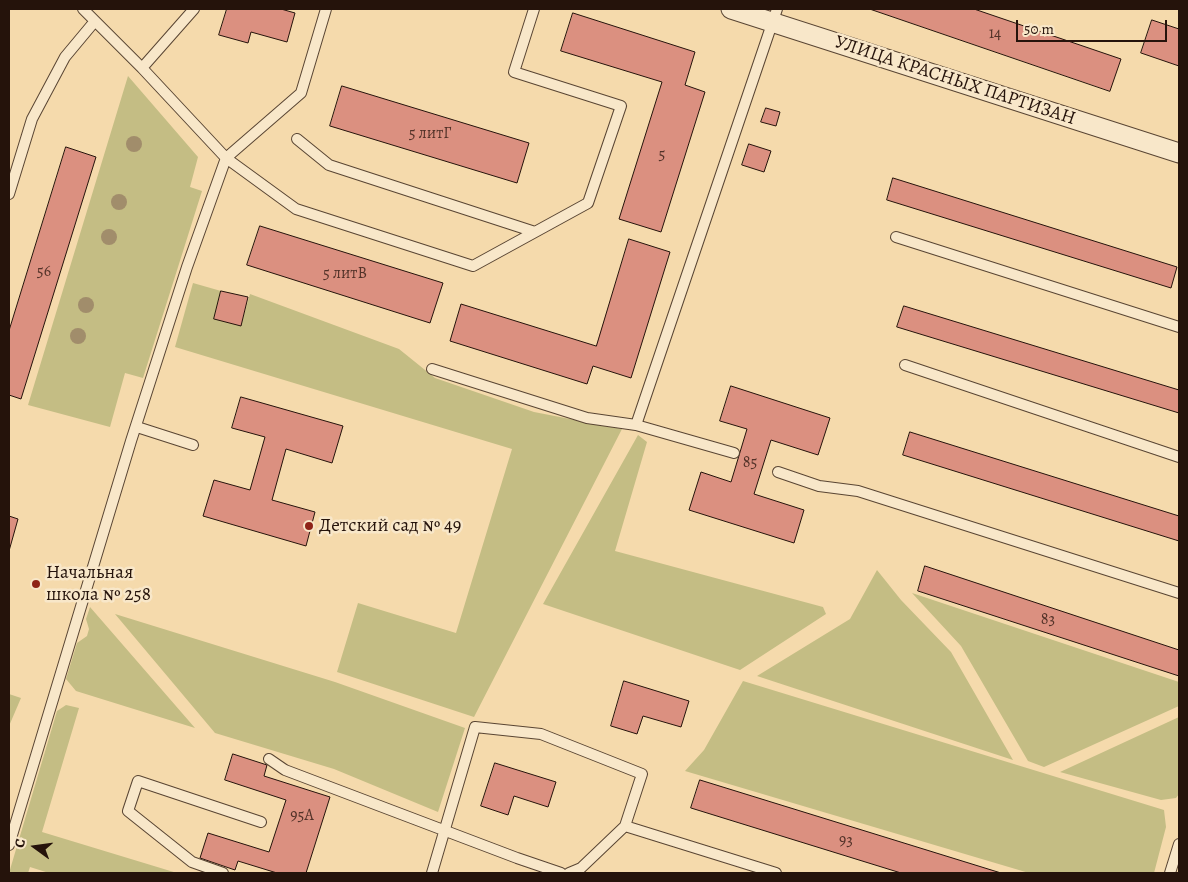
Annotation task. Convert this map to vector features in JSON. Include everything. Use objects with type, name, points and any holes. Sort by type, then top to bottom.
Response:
[{"type":"street","name":"УЛИЦА КРАСНЫХ ПАРТИЗАН","points":[[731,9],[774,15],[1179,153]]},
{"type":"lane","points":[[83,9],[142,68],[226,158],[296,209],[473,266],[588,203],[621,106],[514,72],[534,9]]},
{"type":"lane","points":[[142,68],[194,9]]},
{"type":"lane","points":[[9,845],[187,266],[226,158],[301,93],[326,9]]},
{"type":"lane","points":[[636,425],[774,15]]},
{"type":"lane","points":[[9,194],[32,119],[64,57],[95,21]]},
{"type":"lane","points":[[297,139],[329,164],[534,232]]},
{"type":"lane","points":[[896,237],[1179,327]]},
{"type":"lane","points":[[905,365],[1179,457]]},
{"type":"lane","points":[[432,369],[587,418],[636,425],[734,453]]},
{"type":"lane","points":[[137,427],[193,445]]},
{"type":"lane","points":[[778,472],[819,486],[858,491],[1179,593]]},
{"type":"lane","points":[[432,873],[475,727],[542,734],[642,774],[625,826],[581,868],[569,873]]},
{"type":"lane","points":[[268,759],[285,770],[561,873]]},
{"type":"lane","points":[[223,873],[192,862],[128,811],[138,781],[261,822]]},
{"type":"lane","points":[[625,826],[776,873]]},
{"type":"lane","points":[[1170,873],[1179,844]]},
{"type":"shaded area","points":[[128,76],[198,157],[190,187],[202,191],[143,378],[125,373],[110,427],[28,405]]},
{"type":"shaded area","points":[[193,283],[221,291],[215,319],[241,325],[250,294],[399,349],[435,378],[534,412],[622,429],[474,717],[337,672],[358,603],[456,633],[512,449],[175,347]]},
{"type":"shaded area","points":[[638,435],[647,442],[615,551],[823,607],[826,614],[740,670],[543,604]]},
{"type":"shaded area","points":[[877,570],[901,600],[951,652],[1013,760],[757,676],[850,619]]},
{"type":"shaded area","points":[[912,593],[1179,682],[1179,706],[1044,767],[1028,761],[961,646]]},
{"type":"shaded area","points":[[90,607],[195,728],[76,691],[66,679],[77,643],[87,636],[89,629],[86,619]]},
{"type":"shaded area","points":[[115,614],[335,682],[465,728],[438,812],[334,769],[215,733]]},
{"type":"shaded area","points":[[743,681],[1164,810],[1166,827],[1154,873],[1029,873],[685,771],[704,750]]},
{"type":"shaded area","points":[[9,694],[21,698],[9,726]]},
{"type":"shaded area","points":[[66,705],[79,708],[42,832],[177,873],[49,873],[30,867],[28,873],[9,873],[57,711]]},
{"type":"shaded area","points":[[1179,717],[1179,794],[1176,798],[1161,800],[1060,772]]},
{"type":"building","points":[[227,9],[281,9],[295,13],[287,42],[251,32],[248,43],[219,35]]},
{"type":"building","points":[[870,9],[974,9],[1121,59],[1110,91]]},
{"type":"building","points":[[573,13],[695,52],[685,85],[705,92],[661,232],[619,219],[662,82],[561,51]]},
{"type":"building","points":[[1152,20],[1179,29],[1179,66],[1141,53]]},
{"type":"building","points":[[342,86],[529,143],[517,183],[330,126]]},
{"type":"building","points":[[766,108],[780,112],[776,126],[761,122]]},
{"type":"building","points":[[749,144],[771,151],[764,172],[742,165]]},
{"type":"building","points":[[66,147],[96,157],[21,399],[9,395],[9,331]]},
{"type":"building","points":[[893,178],[1177,267],[1171,288],[887,200]]},
{"type":"building","points":[[260,226],[443,283],[430,323],[247,265]]},
{"type":"building","points":[[629,239],[670,252],[631,378],[593,366],[587,384],[450,341],[461,304],[596,346]]},
{"type":"building","points":[[221,291],[248,297],[241,326],[214,319]]},
{"type":"building","points":[[904,306],[1179,390],[1179,413],[897,327]]},
{"type":"building","points":[[731,386],[830,418],[818,455],[771,440],[754,494],[804,510],[794,543],[689,510],[701,472],[731,482],[747,429],[720,421]]},
{"type":"building","points":[[241,397],[343,426],[332,463],[286,449],[272,500],[315,512],[306,546],[203,516],[214,480],[250,490],[265,437],[232,428]]},
{"type":"building","points":[[910,432],[1179,516],[1179,541],[903,455]]},
{"type":"building","points":[[9,516],[18,519],[9,551]]},
{"type":"building","points":[[925,566],[1179,650],[1179,676],[918,591]]},
{"type":"building","points":[[624,681],[689,701],[681,727],[643,716],[637,734],[611,726]]},
{"type":"building","points":[[233,754],[267,765],[264,776],[330,797],[306,873],[277,873],[238,861],[235,870],[200,858],[208,833],[269,852],[286,800],[225,780]]},
{"type":"building","points":[[495,763],[556,782],[548,807],[514,796],[508,815],[481,806]]},
{"type":"building","points":[[700,780],[1001,873],[901,873],[691,808]]},
{"type":"place","name":"Детский сад № 49","points":[[309,526]]},
{"type":"place","name":"Начальная школа № 258","points":[[36,584]]}]
